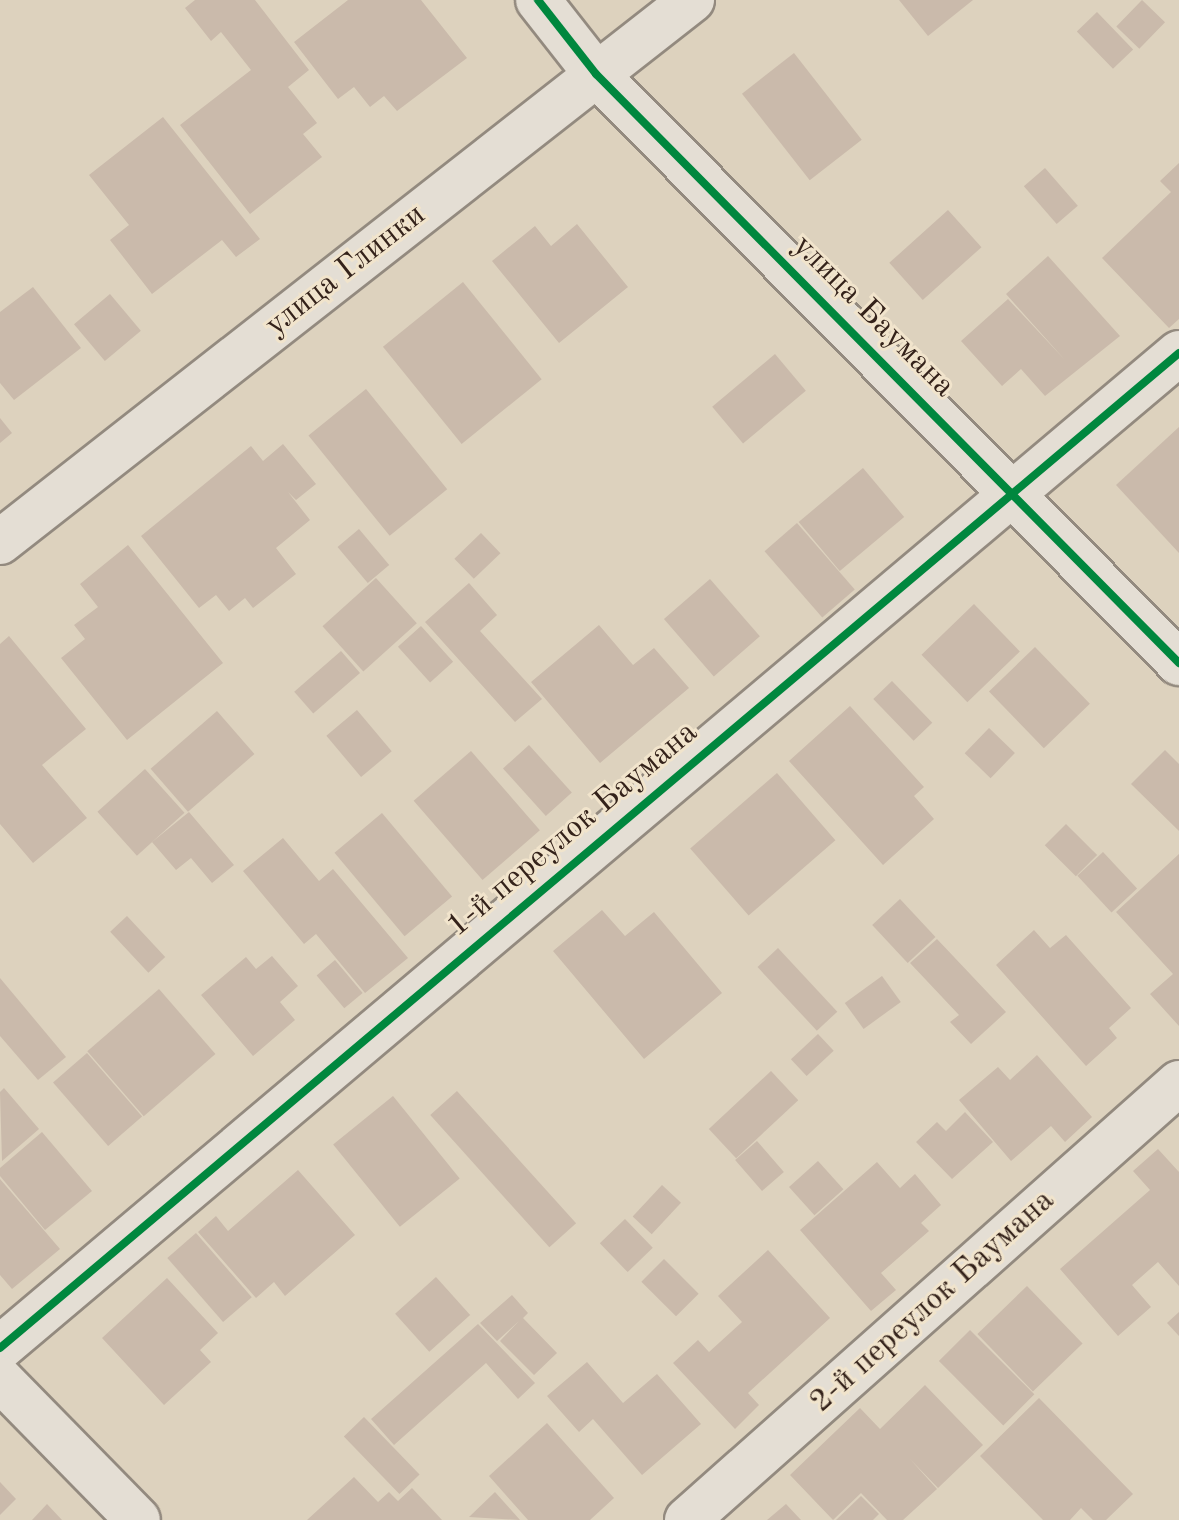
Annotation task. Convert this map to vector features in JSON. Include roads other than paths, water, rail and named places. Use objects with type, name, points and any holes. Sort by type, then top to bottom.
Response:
[{"type":"street","name":"улица Баумана","points":[[538,0],[596,74],[1179,663]]},
{"type":"street","name":"улица Глинки","points":[[0,542],[692,0]]},
{"type":"street","name":"1-й переулок Баумана","points":[[0,1348],[1011,490],[1179,353]]},
{"type":"street","name":"2-й переулок Баумана","points":[[687,1520],[1179,1083]]},
{"type":"street","points":[[0,1379],[138,1520]]}]
